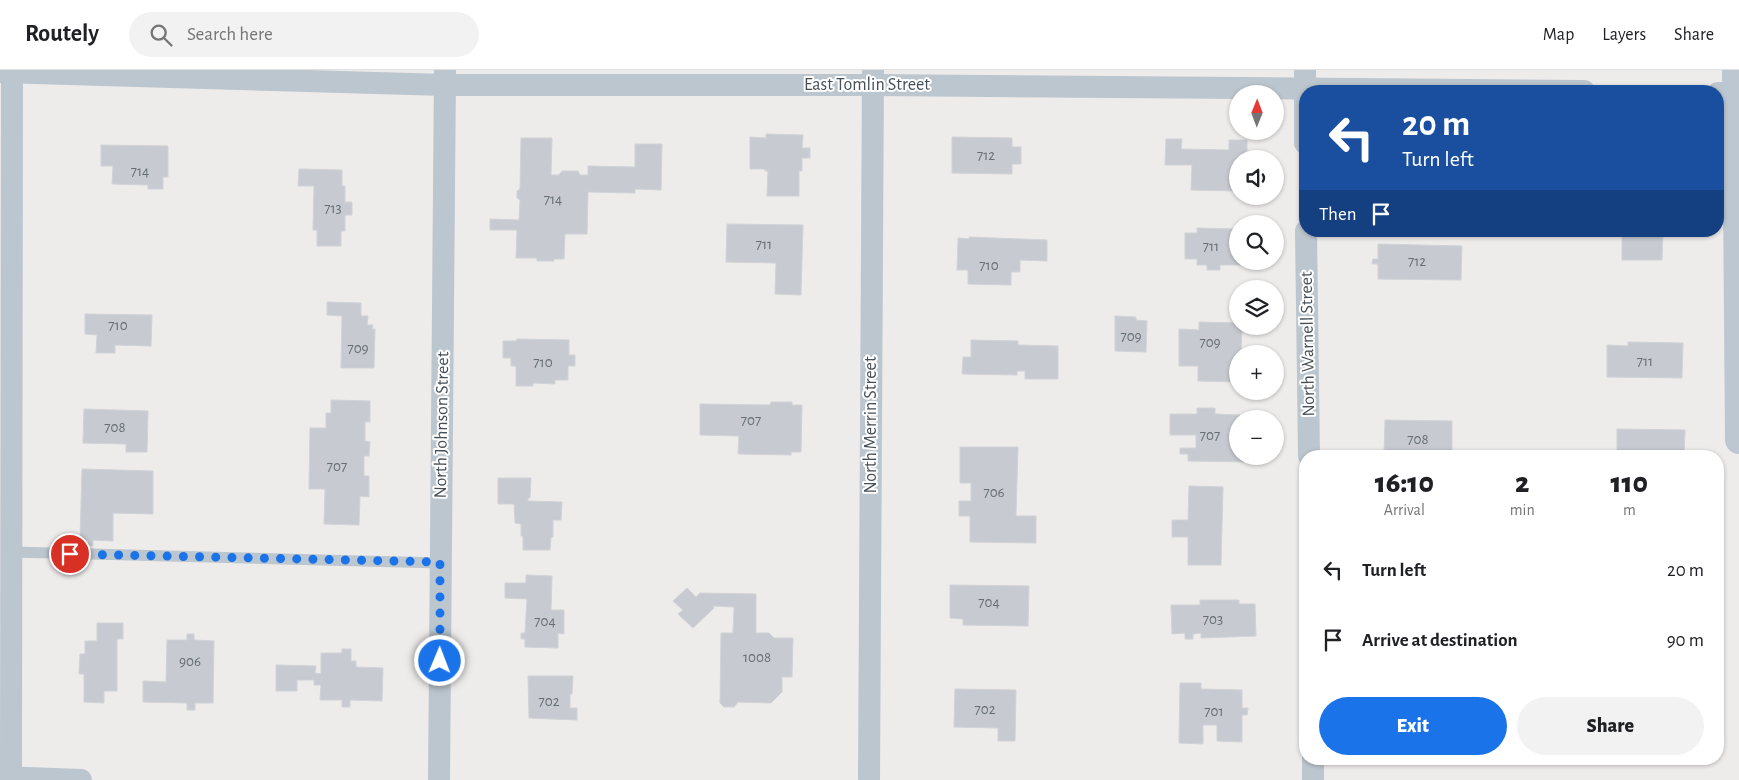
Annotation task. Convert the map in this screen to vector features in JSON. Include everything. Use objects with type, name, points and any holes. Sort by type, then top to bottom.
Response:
[{"type":"street","name":"East Tomlin Street","points":[[8,71],[445,77],[1304,79],[1444,85]]},
{"type":"street","points":[[8,71],[12,552],[8,778],[81,780]]},
{"type":"street","name":"North Johnson Street","points":[[439,780],[445,77]]},
{"type":"street","name":"North Merrin Street","points":[[869,780],[873,78]]},
{"type":"street","points":[[1732,87],[1739,440]]},
{"type":"street","name":"North Warnell Street","points":[[1306,237],[1309,450]]},
{"type":"street","points":[[1313,765],[1314,780]]},
{"type":"lane","points":[[12,552],[440,562]]},
{"type":"building","points":[[766,134],[803,135],[802,148],[810,148],[810,158],[802,158],[802,171],[799,171],[799,196],[767,196],[768,171],[765,171],[765,169],[750,169],[750,137],[766,138]]},
{"type":"building","points":[[952,137],[1012,138],[1012,147],[1021,147],[1021,164],[1012,164],[1012,174],[952,173]]},
{"type":"building","points":[[521,138],[552,138],[551,175],[559,175],[562,171],[578,171],[580,175],[588,175],[588,166],[635,167],[635,144],[662,144],[661,190],[635,189],[635,193],[588,192],[587,234],[565,234],[564,259],[537,261],[537,258],[516,258],[517,230],[490,230],[490,219],[519,220],[520,200],[517,198],[517,191],[520,189]]},
{"type":"building","points":[[1166,139],[1182,139],[1181,149],[1229,150],[1229,191],[1191,190],[1192,165],[1165,165]]},
{"type":"building","points":[[1229,140],[1247,140],[1247,150],[1229,150]]},
{"type":"building","points":[[101,145],[168,146],[168,177],[163,177],[163,189],[148,189],[148,185],[112,184],[113,166],[101,166]]},
{"type":"building","points":[[299,169],[342,170],[345,202],[352,202],[352,215],[345,215],[345,231],[341,231],[341,246],[317,246],[317,230],[313,230],[314,186],[298,186]]},
{"type":"building","points":[[727,224],[803,225],[801,295],[775,294],[776,263],[726,262]]},
{"type":"building","points":[[1197,228],[1229,229],[1229,265],[1220,265],[1220,270],[1207,270],[1207,265],[1197,265],[1197,259],[1185,259],[1185,233],[1197,233]]},
{"type":"building","points":[[969,237],[1047,240],[1047,261],[1020,260],[1020,272],[1011,272],[1011,285],[968,284],[968,270],[957,270],[958,238],[969,239]]},
{"type":"building","points":[[1622,237],[1663,237],[1662,260],[1622,260]]},
{"type":"building","points":[[1378,244],[1462,246],[1461,280],[1378,279],[1378,264],[1372,264],[1373,259],[1378,259]]},
{"type":"building","points":[[327,302],[361,303],[361,316],[368,316],[367,325],[373,325],[372,329],[375,329],[374,368],[341,368],[342,316],[327,315]]},
{"type":"building","points":[[85,314],[152,315],[151,346],[115,345],[115,353],[96,353],[97,335],[85,334]]},
{"type":"building","points":[[1115,316],[1136,317],[1136,320],[1147,321],[1146,352],[1115,351]]},
{"type":"building","points":[[1199,322],[1229,323],[1229,335],[1242,335],[1241,345],[1229,345],[1229,382],[1198,381],[1198,366],[1179,366],[1179,329],[1199,330]]},
{"type":"building","points":[[517,339],[569,340],[569,355],[575,355],[575,366],[568,366],[568,380],[555,380],[555,384],[533,383],[533,386],[516,386],[516,366],[511,366],[511,358],[503,358],[503,341],[516,341]]},
{"type":"building","points":[[971,340],[1018,341],[1018,345],[1058,346],[1058,379],[1025,379],[1025,371],[1017,371],[1017,375],[962,374],[963,357],[971,357]]},
{"type":"building","points":[[1628,342],[1683,343],[1682,378],[1607,377],[1607,345],[1628,346]]},
{"type":"building","points":[[331,400],[370,401],[370,422],[365,422],[365,441],[370,442],[369,456],[364,456],[364,476],[369,476],[369,497],[360,496],[359,525],[324,524],[325,489],[309,489],[310,428],[326,428],[326,413],[331,413]]},
{"type":"building","points":[[771,402],[792,402],[792,405],[802,405],[801,452],[791,452],[791,455],[738,454],[739,436],[700,435],[700,404],[770,405]]},
{"type":"building","points":[[1197,408],[1215,408],[1215,414],[1229,415],[1229,462],[1188,461],[1188,454],[1180,454],[1180,448],[1196,448],[1196,435],[1170,435],[1170,414],[1197,414]]},
{"type":"building","points":[[84,409],[148,411],[147,452],[126,452],[126,444],[83,443]]},
{"type":"building","points":[[1385,420],[1452,421],[1452,450],[1384,450]]},
{"type":"building","points":[[1617,429],[1685,430],[1684,450],[1617,450]]},
{"type":"building","points":[[960,447],[1018,447],[1016,516],[1036,516],[1036,543],[970,542],[970,516],[959,516],[959,501],[971,501],[971,483],[960,483]]},
{"type":"building","points":[[82,469],[153,471],[153,514],[113,513],[113,541],[93,540],[93,546],[88,545],[88,540],[80,540]]},
{"type":"building","points":[[498,478],[531,478],[530,498],[528,498],[528,501],[562,502],[561,520],[553,520],[553,537],[551,537],[550,550],[523,550],[521,524],[515,523],[514,504],[498,504]]},
{"type":"building","points":[[1189,486],[1223,487],[1221,565],[1188,565],[1188,537],[1172,537],[1172,520],[1188,520]]},
{"type":"building","points":[[526,575],[552,576],[551,610],[564,610],[564,634],[558,633],[558,648],[525,647],[525,639],[521,639],[521,633],[525,633],[527,599],[505,598],[505,583],[526,583]]},
{"type":"building","points":[[950,585],[1029,586],[1028,626],[963,625],[963,619],[950,618]]},
{"type":"building","points":[[687,588],[696,597],[700,593],[756,594],[756,633],[769,633],[774,638],[793,638],[792,677],[782,677],[782,692],[771,703],[738,702],[734,707],[724,707],[720,703],[721,633],[733,633],[734,607],[713,606],[714,608],[693,628],[678,614],[683,610],[673,601]]},
{"type":"building","points":[[1200,600],[1239,600],[1239,604],[1255,604],[1256,636],[1201,638],[1201,633],[1193,634],[1193,639],[1185,639],[1185,633],[1172,634],[1171,605],[1200,605]]},
{"type":"building","points":[[97,623],[123,623],[123,639],[117,639],[117,691],[104,691],[104,703],[84,702],[84,674],[79,674],[80,654],[85,654],[85,641],[97,641]]},
{"type":"building","points":[[187,634],[194,634],[194,640],[214,641],[213,703],[195,703],[195,710],[187,710],[187,703],[143,702],[143,681],[166,682],[167,640],[187,640]]},
{"type":"building","points":[[342,649],[351,649],[351,661],[356,661],[356,667],[383,668],[382,701],[350,700],[350,707],[342,707],[342,700],[320,700],[321,685],[314,685],[314,680],[297,680],[297,691],[276,691],[276,665],[316,666],[315,673],[321,674],[321,653],[342,653]]},
{"type":"building","points":[[528,676],[573,676],[570,708],[577,708],[577,720],[529,718]]},
{"type":"building","points":[[1180,683],[1201,683],[1201,689],[1242,690],[1242,708],[1248,708],[1247,715],[1242,715],[1242,742],[1217,741],[1217,725],[1203,725],[1203,744],[1179,743]]},
{"type":"building","points":[[955,689],[1016,690],[1015,741],[998,741],[998,728],[954,727]]},
{"type":"route","points":[[70,554],[440,562],[440,661]]}]
